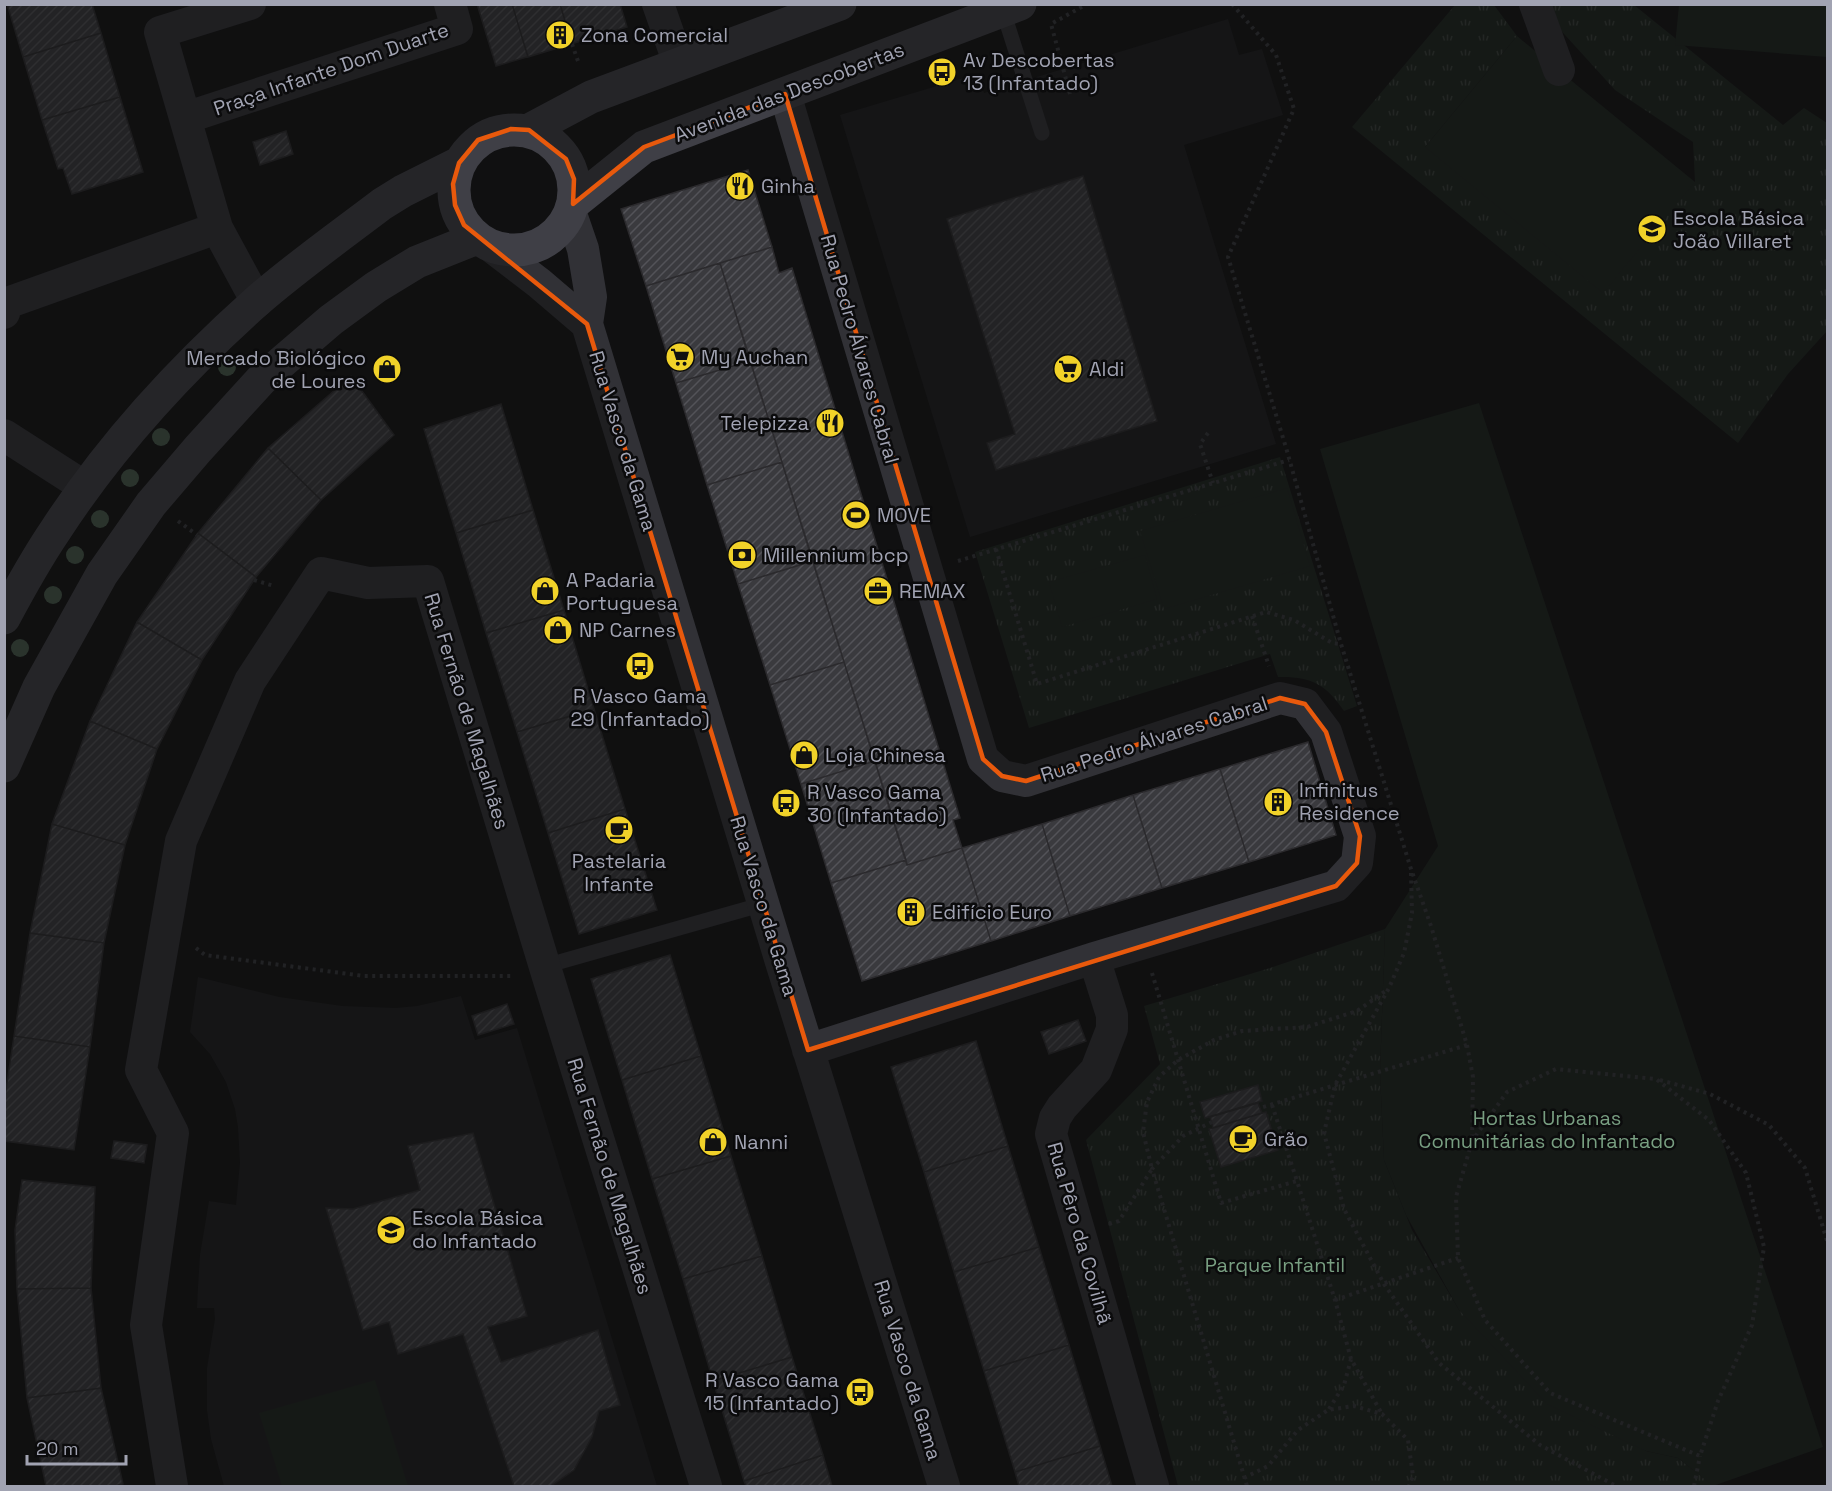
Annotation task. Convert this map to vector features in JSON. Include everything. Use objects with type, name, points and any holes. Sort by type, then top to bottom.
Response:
[{"type":"main road","points":[[529,130],[591,97],[840,4]]},
{"type":"main road","name":"Avenida das Descobertas","points":[[572,208],[644,147],[1012,8]]},
{"type":"main road","points":[[511,129],[529,130],[548,140],[566,159],[574,179],[572,208],[566,223],[547,242],[528,249],[511,251],[484,242],[464,225],[455,205],[453,184],[459,163],[478,140],[489,134],[511,129]]},
{"type":"main road","points":[[4,618],[54,532],[85,488],[146,413],[196,360],[257,302],[382,204],[459,163]]},
{"type":"main road","points":[[4,766],[39,687],[102,574],[151,504],[198,448],[261,380],[331,320],[376,286],[417,262],[484,242]]},
{"type":"street","points":[[250,4],[160,32],[217,228],[257,302]]},
{"type":"street","name":"Praça Infante Dom Duarte","points":[[185,118],[457,29],[450,4]]},
{"type":"street","points":[[658,4],[679,64]]},
{"type":"street","points":[[1535,4],[1559,70]]},
{"type":"street","name":"Rua Pedro Álvares Cabral","points":[[784,94],[983,759],[1002,776],[1026,782],[1280,698],[1305,704],[1326,732],[1360,836],[1358,863],[1336,886],[1094,958],[808,1050]]},
{"type":"street","name":"Rua Vasco da Gama","points":[[572,208],[583,249],[591,297],[587,324],[808,1050],[944,1486]]},
{"type":"street","points":[[4,314],[7,303],[217,228]]},
{"type":"street","name":"Rua Vasco da Gama","points":[[484,242],[539,283],[587,324]]},
{"type":"street","points":[[4,435],[85,488]]},
{"type":"street","name":"Rua Fernão de Magalhães","points":[[172,1486],[146,1325],[173,1133],[141,1070],[181,841],[250,681],[321,573],[368,582],[428,581],[706,1486]]},
{"type":"street","name":"Rua Pêro da Covilhã","points":[[1094,958],[1112,1015],[1112,1029],[1096,1070],[1062,1107],[1055,1118],[1051,1134],[1153,1486]]},
{"type":"lane","points":[[1012,8],[1042,133]]},
{"type":"lane","points":[[546,971],[764,904]]},
{"type":"path","points":[[1070,94],[1051,24],[1087,4]]},
{"type":"path","points":[[1232,4],[1276,55],[1294,109],[1228,257],[1341,644],[1467,1045],[1473,1077],[1472,1141],[1456,1197],[1458,1258],[1485,1320],[1550,1393],[1700,1456]]},
{"type":"path","points":[[572,44],[579,64]]},
{"type":"path","points":[[1208,433],[1200,444],[1213,483]]},
{"type":"path","points":[[925,570],[1289,460]]},
{"type":"path","points":[[996,549],[1037,684],[1266,612],[1294,620],[1332,643],[1341,644]]},
{"type":"path","points":[[1252,616],[1280,698]]},
{"type":"path","points":[[1411,869],[1412,913],[1404,953],[1389,988],[1335,1085],[1324,1133],[1344,1209],[1383,1284],[1439,1363],[1540,1445],[1616,1486]]},
{"type":"path","points":[[165,932],[180,936],[205,955],[364,976],[546,971]]},
{"type":"path","points":[[1143,944],[1221,1203],[1297,1181]]},
{"type":"path","points":[[1247,1486],[1152,1169],[1143,1132],[1147,1102],[1159,1077],[1178,1060],[1214,1040],[1242,1030],[1307,1027],[1357,1011],[1389,988]]},
{"type":"path","points":[[1260,1108],[1467,1045]]},
{"type":"path","points":[[1472,1141],[1507,1092],[1556,1069],[1656,1079],[1710,1094],[1769,1125],[1805,1168],[1827,1244]]},
{"type":"path","points":[[1656,1079],[1710,1120],[1746,1173],[1764,1247],[1752,1325],[1718,1401],[1700,1456],[1694,1486]]},
{"type":"path","points":[[1272,1105],[1335,1300],[1351,1359],[1382,1414],[1408,1440],[1413,1476],[1409,1486]]},
{"type":"path","points":[[1080,1233],[1119,1221],[1152,1169],[1183,1136],[1212,1122]]},
{"type":"path","points":[[1335,1300],[1458,1258]]},
{"type":"path","points":[[1244,1478],[1268,1466],[1299,1430],[1328,1410],[1344,1385],[1351,1359]]},
{"type":"path","points":[[1328,1410],[1354,1406],[1382,1414]]},
{"type":"highlighted area","points":[[785,94],[983,759],[1002,776],[1026,781],[1280,698],[1305,704],[1326,732],[1360,836],[1357,863],[1336,886],[808,1050],[587,324],[464,225],[455,205],[453,184],[459,163],[478,140],[511,129],[529,130],[566,159],[574,179],[573,204],[644,147]]},
{"type":"shaded area","points":[[1228,19],[1239,55],[1262,49],[1283,115],[1184,145],[1276,444],[970,537],[840,115],[977,74],[984,93]]},
{"type":"shaded area","name":"Escola Básica do Infantado","points":[[198,977],[279,997],[342,1006],[396,1008],[417,1006],[461,996],[475,1040],[517,1028],[657,1486],[224,1486],[211,1439],[207,1410],[207,1368],[215,1319],[214,1308],[197,1308],[198,1287],[200,1255],[209,1201],[236,1205],[240,1163],[235,1109],[226,1082],[210,1054],[190,1032]]},
{"type":"green space","name":"Escola Básica João Villaret","points":[[1455,5],[1494,5],[1517,36],[1425,147],[1695,182],[1693,142],[1615,90],[1545,13],[1545,5],[1634,5],[1783,125],[1804,108],[1827,123],[1827,331],[1788,374],[1738,443],[1352,127]]},
{"type":"green space","points":[[1679,5],[1827,5],[1827,57],[1675,45]]},
{"type":"green space","points":[[1517,36],[1695,182],[1603,293],[1425,147]]},
{"type":"green space","name":"Hortas Urbanas Comunitárias do Infantado","points":[[1479,403],[1823,1447],[1713,1486],[1678,1458],[1646,1451],[1547,1404],[1459,1310],[1406,1215],[1384,1160],[1380,1073],[1385,929],[1438,846],[1320,449]]},
{"type":"green space","points":[[1280,457],[1357,706],[1344,711],[1324,688],[1308,680],[1278,677],[1270,654],[1029,728],[975,552]]},
{"type":"green space","points":[[1287,488],[1310,566],[1164,609],[1140,531]]},
{"type":"green space","points":[[1145,555],[1157,599],[1062,627],[1049,582]]},
{"type":"green space","name":"Parque Infantil","points":[[1385,929],[1380,1073],[1384,1160],[1412,1230],[1459,1310],[1646,1451],[1678,1458],[1714,1486],[1178,1486],[1086,1140],[1160,1064],[1144,1006],[1270,968]]},
{"type":"green space","points":[[375,1380],[408,1486],[282,1486],[259,1413]]},
{"type":"building","points":[[7,4],[92,4],[101,33],[23,57]]},
{"type":"building","points":[[477,4],[560,4],[572,44],[496,66]]},
{"type":"building","name":"Zona Comercial","points":[[512,4],[620,4],[627,27],[528,57]]},
{"type":"building","points":[[101,33],[120,97],[42,120],[23,57]]},
{"type":"building","points":[[120,97],[143,172],[72,194],[63,168],[58,169],[42,120]]},
{"type":"building","points":[[286,131],[293,154],[260,165],[253,142]]},
{"type":"building","points":[[748,170],[772,247],[646,286],[621,209]]},
{"type":"building","name":"Aldi","points":[[1083,176],[1157,421],[996,470],[987,443],[1015,434],[947,219]]},
{"type":"building","points":[[772,247],[779,273],[792,268],[960,818],[953,820],[962,848],[907,865],[720,263]]},
{"type":"building","points":[[720,263],[750,361],[676,383],[646,286]]},
{"type":"building","points":[[750,361],[782,462],[707,485],[676,383]]},
{"type":"building","points":[[351,376],[394,435],[321,500],[268,448]]},
{"type":"building","points":[[501,404],[533,510],[456,533],[424,429]]},
{"type":"building","points":[[268,448],[321,500],[256,577],[198,533]]},
{"type":"building","points":[[782,462],[813,561],[738,584],[707,485]]},
{"type":"building","points":[[533,510],[564,610],[486,633],[456,533]]},
{"type":"building","points":[[198,533],[256,577],[202,660],[137,622]]},
{"type":"building","points":[[813,561],[844,662],[770,685],[738,584]]},
{"type":"building","points":[[564,610],[594,709],[517,732],[486,633]]},
{"type":"building","points":[[137,622],[202,660],[157,749],[90,721]]},
{"type":"building","points":[[844,662],[875,761],[801,784],[770,685]]},
{"type":"building","points":[[594,709],[625,809],[548,833],[517,732]]},
{"type":"building","points":[[90,721],[157,749],[125,845],[52,824]]},
{"type":"building","name":"Infinitus Residence","points":[[1308,742],[1336,835],[1249,862],[1220,769]]},
{"type":"building","points":[[875,761],[906,860],[831,883],[801,784]]},
{"type":"building","points":[[1220,769],[1249,862],[1162,888],[1133,795]]},
{"type":"building","points":[[1133,795],[1162,888],[1070,916],[1042,824]]},
{"type":"building","points":[[625,809],[657,910],[579,934],[548,833]]},
{"type":"building","points":[[52,824],[125,845],[104,943],[30,933]]},
{"type":"building","points":[[1042,824],[1070,916],[991,941],[962,848]]},
{"type":"building","name":"Edifício Euro","points":[[962,848],[991,941],[862,981],[831,883],[906,860],[907,865]]},
{"type":"building","points":[[30,933],[104,943],[90,1047],[14,1036]]},
{"type":"building","points":[[670,955],[701,1056],[622,1080],[591,979]]},
{"type":"building","points":[[507,1004],[514,1024],[478,1035],[472,1016]]},
{"type":"building","points":[[1078,1020],[1086,1041],[1049,1054],[1041,1032]]},
{"type":"building","points":[[14,1036],[90,1047],[74,1150],[4,1141],[4,1103]]},
{"type":"building","points":[[976,1041],[1008,1146],[924,1172],[891,1067]]},
{"type":"building","points":[[701,1056],[731,1156],[652,1179],[622,1080]]},
{"type":"building","points":[[1258,1085],[1262,1101],[1205,1118],[1200,1102]]},
{"type":"building","points":[[1258,1103],[1262,1113],[1213,1128],[1210,1117]]},
{"type":"building","name":"Grão","points":[[1266,1112],[1278,1150],[1221,1167],[1209,1129]]},
{"type":"building","points":[[473,1133],[527,1316],[488,1327],[501,1362],[598,1330],[620,1405],[599,1411],[592,1437],[574,1470],[551,1486],[514,1486],[463,1334],[398,1354],[389,1322],[363,1330],[326,1208],[353,1209],[420,1190],[408,1146]]},
{"type":"building","points":[[114,1141],[147,1145],[144,1163],[111,1158]]},
{"type":"building","points":[[1008,1146],[1039,1247],[954,1272],[924,1172]]},
{"type":"building","points":[[731,1156],[762,1256],[683,1279],[652,1179]]},
{"type":"building","points":[[22,1180],[95,1187],[91,1288],[17,1289],[15,1230]]},
{"type":"building","points":[[1039,1247],[1069,1345],[984,1371],[954,1272]]},
{"type":"building","points":[[762,1256],[792,1357],[713,1381],[683,1279]]},
{"type":"building","points":[[91,1288],[101,1388],[27,1398],[17,1289]]},
{"type":"building","points":[[1069,1345],[1100,1446],[1015,1472],[984,1371]]},
{"type":"building","points":[[792,1357],[823,1455],[744,1481],[713,1381]]},
{"type":"building","points":[[101,1388],[123,1484],[46,1486],[27,1398]]},
{"type":"building","points":[[1100,1446],[1112,1486],[1019,1486],[1015,1472]]},
{"type":"building","points":[[823,1455],[832,1486],[746,1486],[744,1481]]},
{"type":"place","name":"Zona Comercial","points":[[560,35]]},
{"type":"place","name":"Av Descobertas 13 (Infantado)","points":[[942,72]]},
{"type":"place","name":"Ginha","points":[[740,186]]},
{"type":"place","name":"Escola Básica João Villaret","points":[[1652,229]]},
{"type":"place","name":"My Auchan","points":[[680,357]]},
{"type":"place","name":"Mercado Biológico de Loures","points":[[387,369]]},
{"type":"place","name":"Aldi","points":[[1068,369]]},
{"type":"place","name":"Telepizza","points":[[830,423]]},
{"type":"place","name":"MOVE","points":[[856,515]]},
{"type":"place","name":"Millennium bcp","points":[[742,555]]},
{"type":"place","name":"A Padaria Portuguesa","points":[[545,591]]},
{"type":"place","name":"REMAX","points":[[878,591]]},
{"type":"place","name":"NP Carnes","points":[[558,630]]},
{"type":"place","name":"R Vasco Gama 29 (Infantado)","points":[[640,666]]},
{"type":"place","name":"Loja Chinesa","points":[[804,755]]},
{"type":"place","name":"Infinitus Residence","points":[[1278,802]]},
{"type":"place","name":"R Vasco Gama 30 (Infantado)","points":[[786,803]]},
{"type":"place","name":"Pastelaria Infante","points":[[619,830]]},
{"type":"place","name":"Edifício Euro","points":[[911,912]]},
{"type":"place","name":"Grão","points":[[1243,1139]]},
{"type":"place","name":"Nanni","points":[[713,1142]]},
{"type":"place","name":"Escola Básica do Infantado","points":[[391,1230]]},
{"type":"place","name":"R Vasco Gama 15 (Infantado)","points":[[860,1392]]}]
